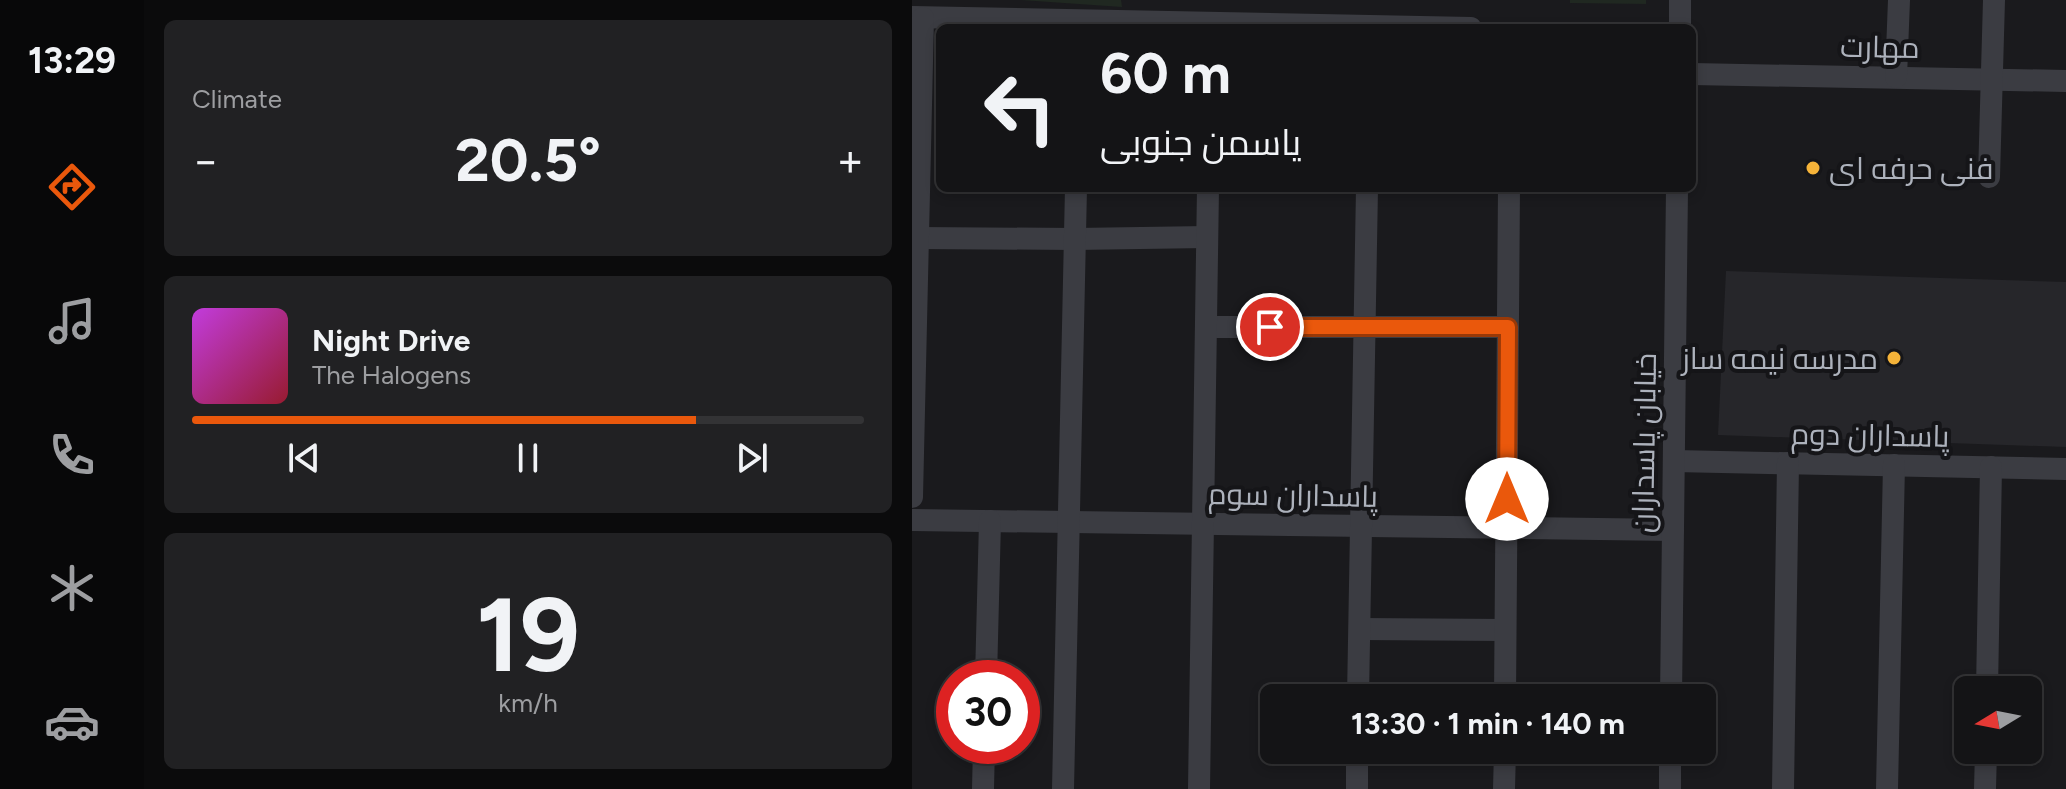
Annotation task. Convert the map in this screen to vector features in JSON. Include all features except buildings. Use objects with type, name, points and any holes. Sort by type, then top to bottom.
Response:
[{"type":"street","points":[[1209,0],[1211,24]]},
{"type":"street","points":[[1680,0],[1680,24]]},
{"type":"street","points":[[1896,77],[1899,0]]},
{"type":"street","points":[[1989,177],[1994,0]]},
{"type":"street","points":[[912,497],[918,238],[917,18],[1079,24],[1183,11],[1207,24]]},
{"type":"street","name":"مهارت","points":[[1696,74],[2066,81]]},
{"type":"street","points":[[1063,789],[1076,192]]},
{"type":"street","points":[[1199,789],[1208,192]]},
{"type":"street","points":[[1358,684],[1367,192]]},
{"type":"street","points":[[1505,684],[1509,192]]},
{"type":"street","name":"خیابان پاسداران","points":[[1671,684],[1677,192]]},
{"type":"street","points":[[918,238],[1207,237]]},
{"type":"street","points":[[1206,327],[1508,327]]},
{"type":"street","name":"پاسداران دوم","points":[[1674,461],[2066,469]]},
{"type":"street","points":[[1783,789],[1788,463]]},
{"type":"street","points":[[1887,789],[1894,465]]},
{"type":"street","points":[[1987,676],[1991,467]]},
{"type":"street","name":"پاسداران سوم","points":[[912,520],[1673,530]]},
{"type":"street","points":[[986,660],[990,521]]},
{"type":"street","points":[[1360,629],[1505,630]]},
{"type":"street","points":[[983,789],[984,764]]},
{"type":"street","points":[[1357,764],[1357,789]]},
{"type":"street","points":[[1504,789],[1505,764]]},
{"type":"street","points":[[1670,764],[1670,789]]},
{"type":"street","points":[[1985,789],[1986,764]]},
{"type":"shaded area","points":[[1021,0],[1121,0],[1122,7]]},
{"type":"shaded area","points":[[1570,0],[1646,0],[1646,4],[1570,3]]},
{"type":"shaded area","name":"مدرسه نیمه ساز","points":[[1726,271],[2066,282],[2066,447],[1718,435]]},
{"type":"place","name":"فنی حرفه ای","points":[[1813,168]]},
{"type":"place","name":"مدرسه نیمه ساز","points":[[1894,358]]},
{"type":"route","points":[[1270,327],[1508,327],[1507,499]]}]
